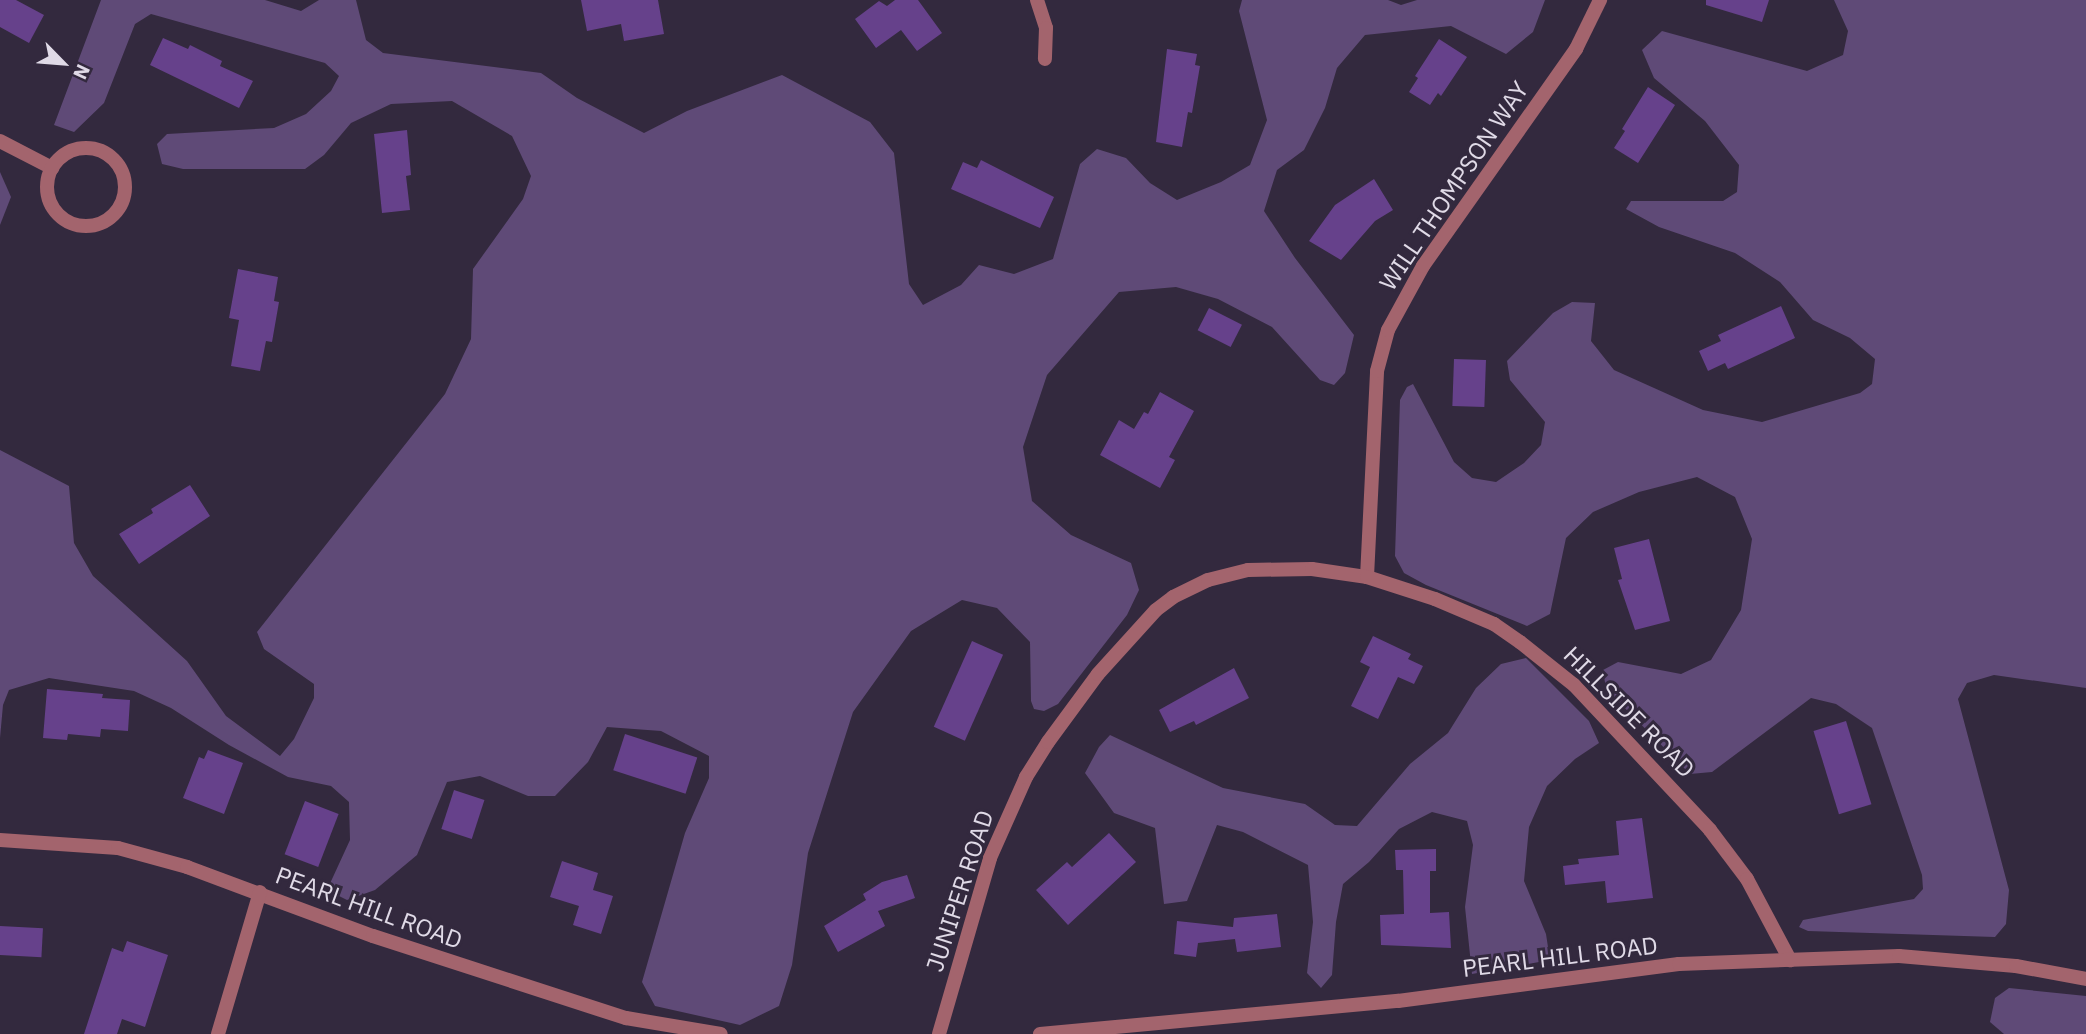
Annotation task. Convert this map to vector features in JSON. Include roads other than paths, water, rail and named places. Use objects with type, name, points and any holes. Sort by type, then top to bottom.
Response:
[{"type":"street","points":[[1037,0],[1046,28],[1045,59]]},
{"type":"street","name":"WILL THOMPSON WAY","points":[[1367,577],[1377,372],[1388,330],[1423,266],[1576,49],[1600,0]]},
{"type":"street","points":[[0,141],[52,168]]},
{"type":"street","points":[[92,148],[106,153],[118,164],[124,178],[125,193],[120,208],[109,219],[96,226],[80,226],[66,221],[55,212],[48,198],[47,183],[52,168],[62,156],[76,149],[92,148]]},
{"type":"street","name":"JUNIPER ROAD","points":[[939,1034],[974,905],[1016,798],[1060,724],[1127,640],[1173,597],[1226,575],[1290,568],[1340,571],[1367,577]]},
{"type":"street","name":"HILLSIDE ROAD","points":[[1367,577],[1435,598],[1494,624],[1574,685],[1671,784],[1719,840],[1747,879],[1790,960]]},
{"type":"street","name":"PEARL HILL ROAD","points":[[0,840],[118,848],[260,892],[373,936],[626,1018],[721,1034]]},
{"type":"street","points":[[218,1034],[260,892]]},
{"type":"street","name":"PEARL HILL ROAD","points":[[1040,1034],[1398,1001],[1679,964],[1899,956],[2016,966],[2086,979]]}]
